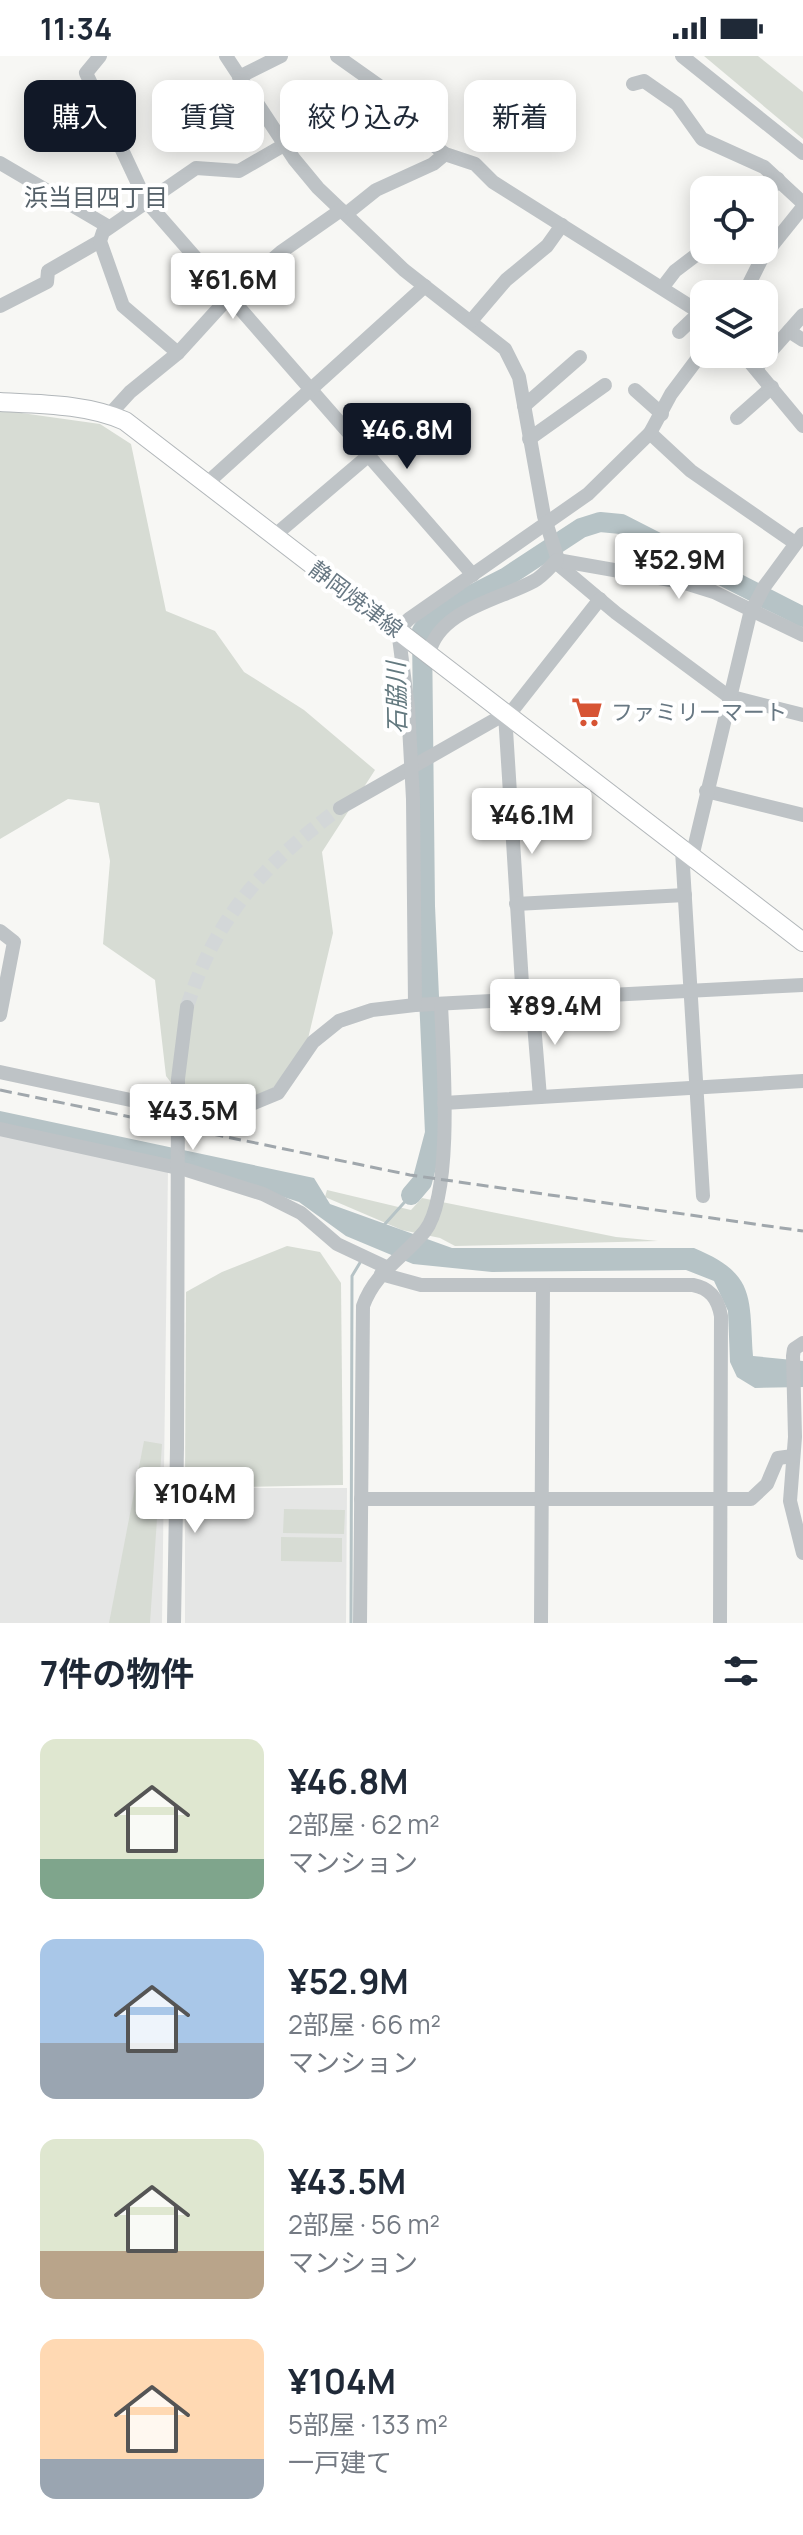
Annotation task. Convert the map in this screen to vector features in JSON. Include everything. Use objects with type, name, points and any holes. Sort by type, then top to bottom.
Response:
[{"type":"main road","name":"静岡焼津線","points":[[0,402],[110,414],[125,421],[803,942]]},
{"type":"street","points":[[100,56],[86,73],[146,201],[473,575]]},
{"type":"street","points":[[226,56],[280,139]]},
{"type":"street","points":[[239,77],[281,56]]},
{"type":"street","points":[[337,56],[392,95],[425,137],[445,154],[475,164],[493,182],[690,306]]},
{"type":"street","points":[[682,56],[803,153]]},
{"type":"street","points":[[633,84],[644,81],[677,104],[702,139],[716,147],[739,153],[774,176]]},
{"type":"street","points":[[0,306],[47,282],[48,271],[100,241],[109,227],[196,168],[239,171],[280,147]]},
{"type":"street","points":[[290,152],[318,188],[425,286],[496,340],[510,357],[519,377],[546,524],[557,560],[600,599],[728,696],[803,715]]},
{"type":"street","points":[[110,414],[130,392],[178,353],[229,297],[281,252],[376,190],[433,164],[445,154]]},
{"type":"street","points":[[0,163],[109,227]]},
{"type":"street","points":[[751,280],[762,258],[803,205],[778,179]]},
{"type":"street","points":[[471,321],[506,280],[547,246],[562,225]]},
{"type":"street","points":[[100,241],[123,306],[178,353]]},
{"type":"street","points":[[662,288],[675,271],[690,260]]},
{"type":"street","points":[[206,484],[312,392],[425,286]]},
{"type":"street","points":[[778,343],[803,315]]},
{"type":"street","points":[[679,332],[690,323]]},
{"type":"street","points":[[789,331],[803,340]]},
{"type":"street","points":[[524,406],[580,357]]},
{"type":"street","points":[[415,1005],[414,766],[403,634],[409,619],[588,494],[650,433],[692,368]]},
{"type":"street","points":[[756,368],[803,426]]},
{"type":"street","points":[[529,439],[605,385]]},
{"type":"street","points":[[737,418],[772,387]]},
{"type":"street","points":[[635,390],[662,414]]},
{"type":"street","points":[[650,433],[691,471],[799,539],[752,609],[687,853],[685,895],[689,991],[703,1196]]},
{"type":"street","points":[[274,536],[368,456]]},
{"type":"street","points":[[557,560],[682,582],[714,592],[803,635]]},
{"type":"street","points":[[427,653],[439,631],[490,599],[533,582],[557,560]]},
{"type":"street","points":[[340,808],[507,715],[600,599]]},
{"type":"street","points":[[507,715],[516,904],[540,1097]]},
{"type":"street","points":[[706,791],[803,815]]},
{"type":"street","points":[[516,904],[685,895]]},
{"type":"street","points":[[0,931],[14,942],[0,1015]]},
{"type":"street","points":[[0,1072],[182,1111],[230,1113],[278,1093],[313,1042],[339,1021],[372,1010],[415,1005],[803,985]]},
{"type":"street","points":[[360,1623],[363,1306],[369,1288],[383,1270],[427,1229],[446,1139],[441,1004]]},
{"type":"street","points":[[174,1623],[178,1079],[187,1007]]},
{"type":"street","points":[[444,1103],[803,1081]]},
{"type":"street","points":[[0,1129],[187,1170],[263,1194],[301,1213],[337,1244],[372,1260],[383,1270],[421,1285],[693,1285],[714,1296],[721,1316],[720,1623]]},
{"type":"street","points":[[541,1623],[543,1285]]},
{"type":"street","points":[[803,1343],[794,1349],[793,1356],[790,1501],[803,1553]]},
{"type":"street","points":[[361,1499],[720,1499],[758,1496],[778,1458],[793,1456]]},
{"type":"shaded area","points":[[704,56],[758,56],[803,92],[803,139]]},
{"type":"shaded area","points":[[0,410],[100,424],[131,444],[166,611],[215,631],[244,672],[304,710],[375,770],[322,852],[333,933],[307,1043],[273,1088],[221,1112],[188,1105],[166,1076],[155,980],[103,944],[110,861],[99,803],[68,799],[0,839]]},
{"type":"shaded area","points":[[768,590],[803,606],[803,626],[758,606]]},
{"type":"shaded area","points":[[0,1111],[314,1178],[330,1204],[452,1248],[694,1248],[729,1267],[739,1278],[749,1302],[753,1356],[803,1361],[803,1387],[755,1388],[737,1377],[730,1362],[728,1311],[714,1281],[686,1270],[492,1272],[413,1264],[346,1236],[299,1202],[191,1167],[0,1125]]},
{"type":"shaded area","points":[[0,1133],[168,1169],[162,1623],[0,1623]]},
{"type":"shaded area","points":[[327,1190],[411,1210],[422,1198],[616,1237],[658,1241],[455,1246],[440,1238],[402,1230],[325,1197]]},
{"type":"shaded area","points":[[287,1246],[320,1252],[341,1283],[343,1485],[185,1488],[186,1292],[222,1272]]},
{"type":"shaded area","points":[[144,1441],[162,1444],[150,1623],[109,1623]]},
{"type":"shaded area","points":[[185,1488],[347,1488],[346,1623],[185,1623]]},
{"type":"shaded area","points":[[284,1509],[345,1510],[344,1534],[283,1533]]},
{"type":"shaded area","points":[[281,1537],[342,1538],[342,1562],[281,1561]]},
{"type":"waterway","name":"石脇川","points":[[411,1195],[422,1182],[435,1133],[425,906],[422,631],[436,613],[505,578],[581,528],[600,522],[621,524],[803,617]]},
{"type":"waterway","points":[[384,1225],[411,1195]]},
{"type":"waterway","points":[[351,1623],[352,1276],[361,1261]]},
{"type":"tunnel","points":[[187,1007],[212,945],[246,894],[288,850],[340,808]]},
{"type":"railway","points":[[0,1090],[410,1175],[803,1231]]},
{"type":"place","name":"ファミリーマート","points":[[587,712]]},
{"type":"district","name":"浜当目四丁目","points":[[96,198]]}]
